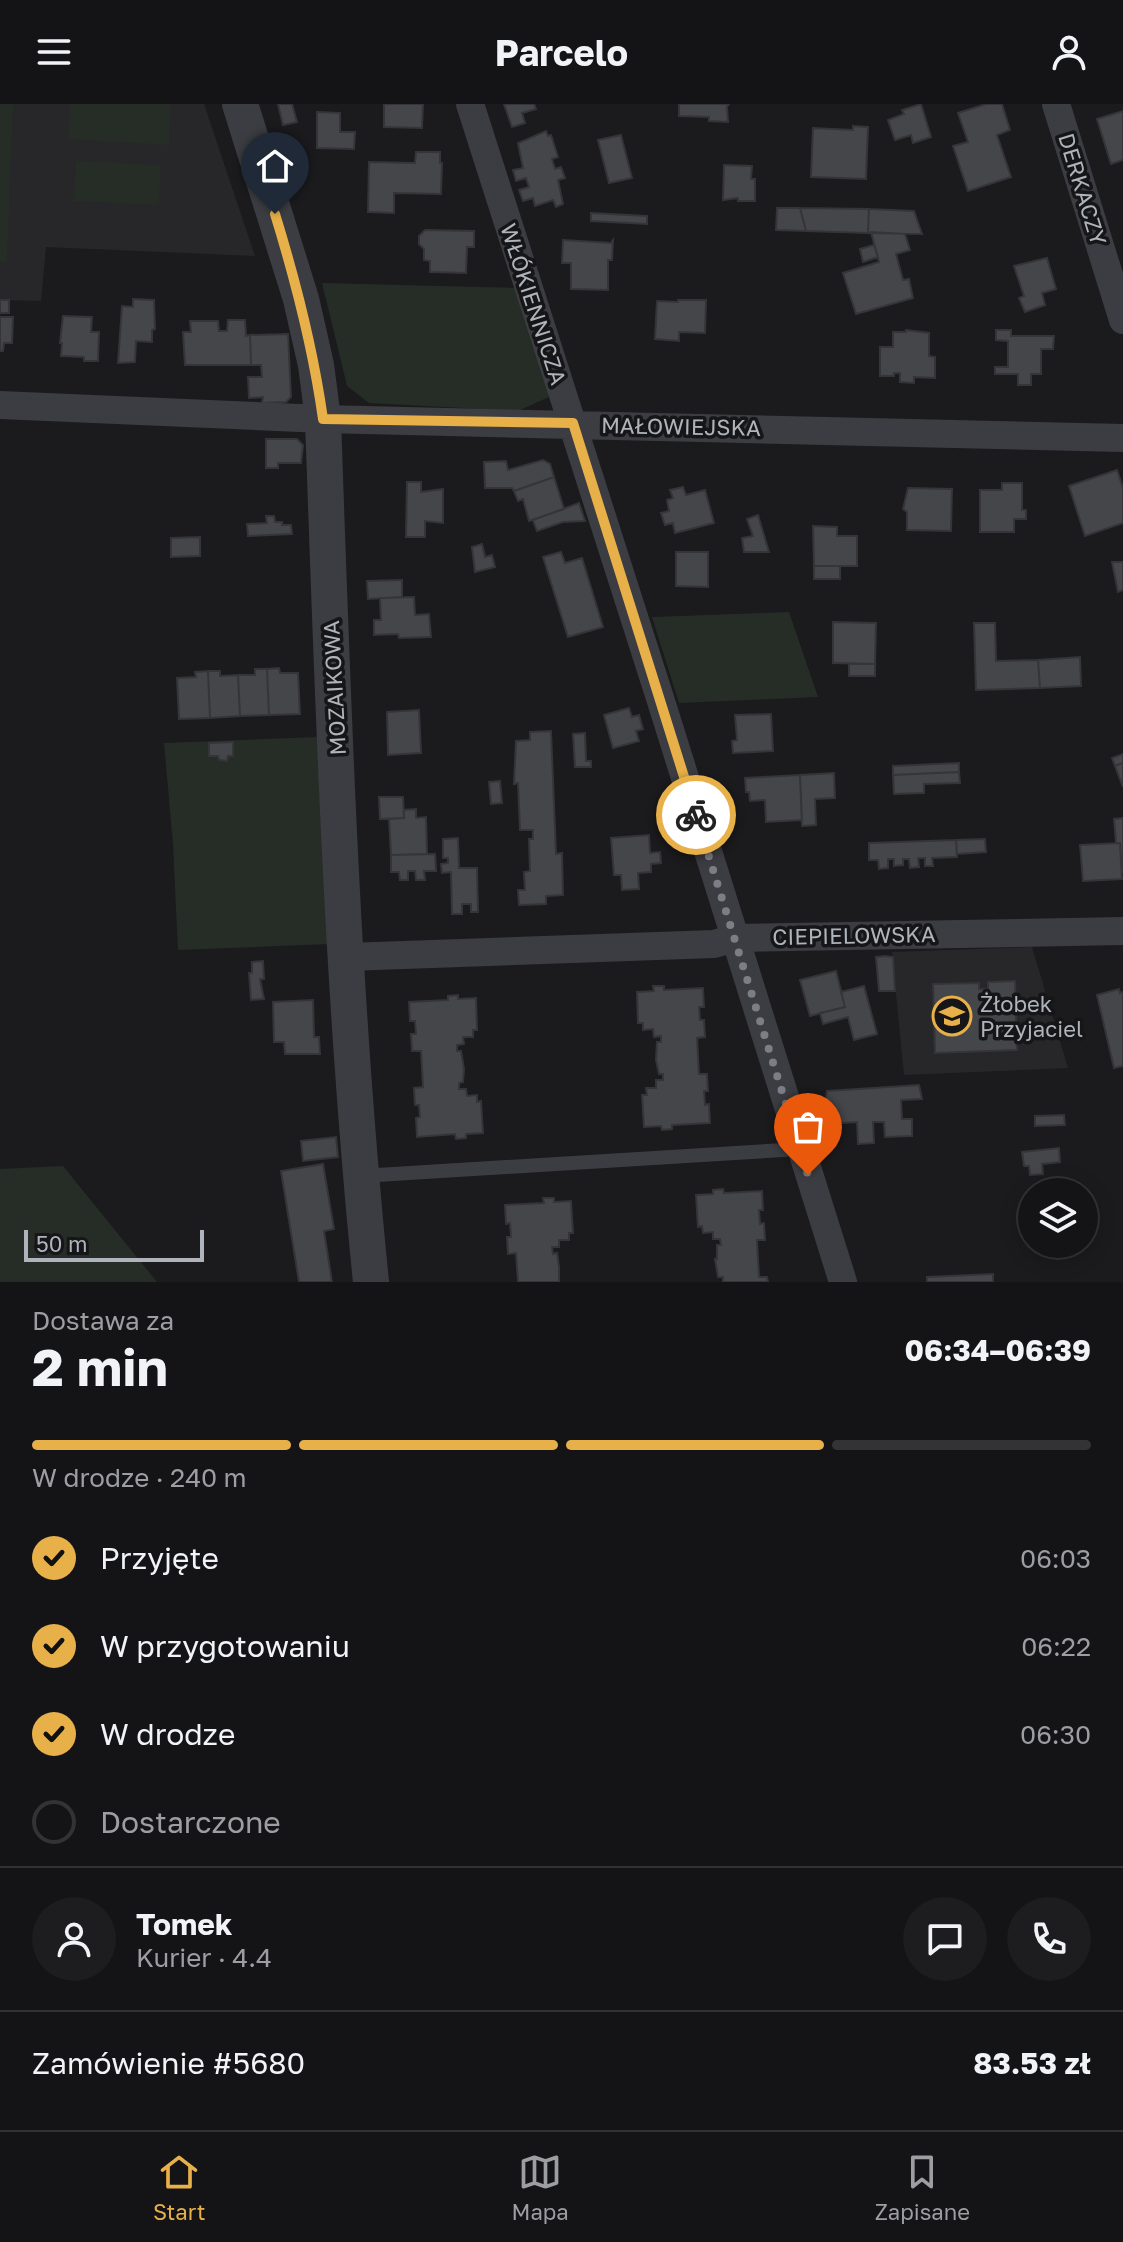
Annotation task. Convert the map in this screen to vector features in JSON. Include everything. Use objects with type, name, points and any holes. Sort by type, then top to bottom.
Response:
[{"type":"street","name":"MOZAIKOWA","points":[[240,104],[301,299],[316,365],[323,419],[347,957],[360,1176],[371,1282]]},
{"type":"street","name":"WŁÓKIENNICZA","points":[[470,104],[843,1282]]},
{"type":"street","name":"DERKACZY","points":[[1056,104],[1123,320]]},
{"type":"street","name":"MAŁOWIEJSKA","points":[[0,405],[323,419],[1123,438]]},
{"type":"street","name":"CIEPIELOWSKA","points":[[347,957],[714,944],[735,938],[1123,931]]},
{"type":"lane","points":[[360,1176],[800,1149]]},
{"type":"shaded area","points":[[0,104],[204,104],[255,256],[46,247],[41,301],[0,300]]},
{"type":"shaded area","points":[[0,104],[13,104],[7,262],[0,261]]},
{"type":"shaded area","points":[[70,104],[171,104],[169,145],[68,139]]},
{"type":"shaded area","points":[[76,161],[161,165],[159,205],[74,201]]},
{"type":"shaded area","points":[[322,283],[516,288],[551,396],[518,411],[369,403],[347,386]]},
{"type":"shaded area","points":[[789,612],[818,697],[679,703],[652,617]]},
{"type":"shaded area","points":[[319,737],[329,944],[178,950],[164,743]]},
{"type":"shaded area","points":[[1032,947],[1068,1068],[904,1075],[892,952]]},
{"type":"shaded area","points":[[63,1166],[157,1282],[0,1282],[0,1169]]},
{"type":"building","points":[[278,104],[292,104],[297,122],[283,125]]},
{"type":"building","points":[[384,104],[423,104],[422,128],[384,127]]},
{"type":"building","points":[[504,104],[534,104],[536,109],[522,113],[525,123],[512,127]]},
{"type":"building","points":[[679,104],[729,104],[728,122],[709,121],[709,117],[679,116]]},
{"type":"building","points":[[921,104],[931,137],[913,143],[911,135],[895,140],[888,120],[904,114],[902,110]]},
{"type":"building","points":[[986,104],[1002,104],[1010,130],[997,135],[1011,177],[968,191],[953,146],[968,142],[958,113]]},
{"type":"building","points":[[1123,111],[1123,160],[1111,164],[1097,119]]},
{"type":"building","points":[[317,112],[340,113],[340,132],[355,132],[354,149],[317,148]]},
{"type":"building","points":[[853,126],[868,127],[866,179],[811,177],[813,128],[853,130]]},
{"type":"building","points":[[546,131],[548,136],[551,135],[558,157],[552,159],[555,169],[561,167],[565,178],[558,180],[563,204],[556,207],[553,200],[535,206],[533,198],[523,201],[519,190],[529,187],[526,178],[516,181],[513,170],[523,168],[518,143]]},
{"type":"building","points":[[621,135],[632,178],[609,183],[598,140]]},
{"type":"building","points":[[416,152],[440,152],[441,194],[394,193],[394,213],[368,212],[369,162],[415,163]]},
{"type":"building","points":[[724,165],[752,166],[755,201],[738,201],[738,198],[723,200]]},
{"type":"building","points":[[777,208],[800,208],[806,231],[776,230]]},
{"type":"building","points":[[800,208],[869,209],[868,233],[806,231]]},
{"type":"building","points":[[869,209],[914,211],[922,234],[868,233]]},
{"type":"building","points":[[591,213],[647,216],[647,224],[591,221]]},
{"type":"building","points":[[425,230],[474,231],[474,247],[467,247],[466,273],[430,272],[430,261],[424,260],[424,249],[419,244],[419,236]]},
{"type":"building","points":[[871,232],[905,234],[910,250],[896,254],[903,280],[909,279],[913,298],[856,314],[843,273],[879,262]]},
{"type":"building","points":[[563,240],[611,243],[613,240],[612,260],[608,260],[608,290],[571,289],[571,263],[562,263]]},
{"type":"building","points":[[874,245],[878,257],[863,262],[860,249]]},
{"type":"building","points":[[1047,258],[1056,289],[1042,293],[1045,305],[1025,312],[1019,298],[1024,296],[1014,266]]},
{"type":"building","points":[[133,299],[154,300],[152,342],[136,341],[135,362],[118,363],[122,306],[133,307]]},
{"type":"building","points":[[0,300],[9,300],[9,313],[0,313]]},
{"type":"building","points":[[706,300],[705,333],[679,332],[679,341],[655,339],[657,301]]},
{"type":"building","points":[[63,316],[92,317],[91,332],[99,332],[98,361],[61,356]]},
{"type":"building","points":[[0,317],[13,317],[12,343],[4,343],[3,351],[0,351]]},
{"type":"building","points":[[228,320],[245,320],[246,336],[250,335],[251,365],[185,365],[183,332],[191,332],[190,321],[218,321],[219,331],[227,331]]},
{"type":"building","points":[[996,330],[1011,330],[1011,336],[1054,336],[1053,349],[1041,349],[1041,374],[1031,374],[1031,385],[1018,385],[1018,374],[995,374],[995,367],[1008,367],[1008,341],[996,340]]},
{"type":"building","points":[[893,332],[929,333],[929,356],[935,357],[935,378],[914,377],[914,383],[900,382],[900,373],[880,376],[880,347],[893,347]]},
{"type":"building","points":[[288,334],[291,397],[286,402],[262,403],[263,397],[249,398],[248,377],[262,377],[261,365],[251,365],[250,335]]},
{"type":"building","points":[[266,439],[297,439],[303,445],[301,463],[278,463],[278,468],[266,468]]},
{"type":"building","points":[[543,460],[550,464],[554,477],[514,491],[512,488],[485,488],[484,462],[506,461],[508,470]]},
{"type":"building","points":[[1117,470],[1123,488],[1123,523],[1085,536],[1069,486]]},
{"type":"building","points":[[554,477],[564,509],[529,521],[523,499],[518,501],[514,491]]},
{"type":"building","points":[[407,482],[421,482],[421,492],[443,489],[443,523],[425,521],[425,537],[406,537]]},
{"type":"building","points":[[1002,483],[1022,483],[1022,510],[1026,510],[1026,519],[1014,519],[1014,532],[980,532],[980,490],[1002,490]]},
{"type":"building","points":[[683,487],[686,495],[705,490],[714,523],[675,533],[673,523],[665,525],[661,513],[669,511],[667,500],[673,498],[670,490]]},
{"type":"building","points":[[908,488],[952,489],[951,531],[907,530],[907,512],[903,509]]},
{"type":"building","points":[[579,503],[585,521],[563,522],[537,531],[533,520]]},
{"type":"building","points":[[758,515],[769,552],[744,552],[742,538],[753,536],[747,519]]},
{"type":"building","points":[[266,516],[274,516],[275,522],[282,522],[282,525],[291,525],[292,534],[248,536],[247,524],[267,523]]},
{"type":"building","points":[[813,526],[837,527],[837,536],[857,536],[857,566],[814,566]]},
{"type":"building","points":[[200,537],[200,556],[171,557],[171,538]]},
{"type":"building","points":[[482,544],[485,557],[492,555],[495,567],[475,572],[472,547]]},
{"type":"building","points":[[561,552],[565,563],[582,558],[603,627],[568,637],[543,557]]},
{"type":"building","points":[[676,552],[708,552],[708,587],[676,586]]},
{"type":"building","points":[[1112,562],[1123,562],[1123,590],[1118,592]]},
{"type":"building","points":[[814,566],[840,566],[840,579],[814,579]]},
{"type":"building","points":[[402,580],[402,597],[368,599],[367,581]]},
{"type":"building","points":[[414,597],[415,615],[429,614],[431,637],[374,635],[374,620],[381,620],[380,598]]},
{"type":"building","points":[[833,622],[876,623],[875,664],[833,663]]},
{"type":"building","points":[[974,623],[995,623],[996,661],[1038,660],[1040,688],[976,690]]},
{"type":"building","points":[[1080,657],[1081,686],[1040,688],[1038,660]]},
{"type":"building","points":[[849,664],[875,664],[875,676],[849,676]]},
{"type":"building","points":[[279,668],[280,673],[298,673],[300,714],[269,715],[267,669]]},
{"type":"building","points":[[255,669],[267,669],[269,715],[240,716],[238,675],[255,675]]},
{"type":"building","points":[[208,671],[210,718],[179,719],[177,678],[196,677],[195,672]]},
{"type":"building","points":[[208,671],[220,671],[220,676],[238,675],[240,716],[210,718]]},
{"type":"building","points":[[629,708],[632,717],[639,715],[643,729],[636,731],[639,741],[613,748],[604,715]]},
{"type":"building","points":[[419,710],[421,753],[388,755],[387,712]]},
{"type":"building","points":[[771,714],[773,751],[733,753],[732,741],[737,740],[735,715]]},
{"type":"building","points":[[551,731],[556,854],[562,853],[563,895],[546,896],[546,904],[519,905],[518,890],[525,890],[524,872],[530,871],[529,839],[533,839],[533,830],[520,830],[518,783],[514,784],[516,741],[530,740],[530,732]]},
{"type":"building","points":[[585,733],[586,761],[591,761],[591,767],[575,767],[573,734]]},
{"type":"building","points":[[233,742],[233,756],[228,756],[227,761],[219,760],[218,756],[209,756],[209,743]]},
{"type":"building","points":[[1123,754],[1123,763],[1115,766],[1112,758]]},
{"type":"building","points":[[959,763],[959,772],[893,775],[893,766]]},
{"type":"building","points":[[1123,763],[1123,787],[1115,766]]},
{"type":"building","points":[[959,772],[960,783],[924,784],[924,793],[894,794],[893,775]]},
{"type":"building","points":[[834,773],[835,798],[815,799],[816,825],[802,826],[800,775]]},
{"type":"building","points":[[800,775],[802,820],[766,822],[765,800],[750,801],[745,778]]},
{"type":"building","points":[[500,781],[502,803],[491,804],[489,782]]},
{"type":"building","points":[[379,797],[403,797],[404,818],[380,819]]},
{"type":"building","points":[[416,809],[416,818],[426,817],[427,854],[391,855],[389,819],[404,818],[404,810]]},
{"type":"building","points":[[1123,818],[1123,872],[1122,872],[1114,819]]},
{"type":"building","points":[[649,835],[650,853],[660,852],[661,863],[651,864],[651,872],[638,873],[639,889],[622,890],[621,875],[614,875],[611,838]]},
{"type":"building","points":[[458,838],[459,868],[477,868],[478,912],[471,912],[471,904],[462,904],[462,914],[452,914],[451,872],[442,873],[441,864],[448,863],[448,858],[443,858],[443,839]]},
{"type":"building","points":[[985,839],[986,852],[957,854],[956,840]]},
{"type":"building","points":[[956,840],[957,857],[932,858],[933,866],[925,866],[925,858],[918,858],[919,867],[910,868],[909,859],[903,859],[903,865],[894,866],[894,859],[888,859],[888,868],[879,869],[878,860],[869,860],[869,843]]},
{"type":"building","points":[[1120,843],[1122,879],[1083,881],[1080,845]]},
{"type":"building","points":[[435,854],[436,871],[424,871],[425,880],[416,880],[415,871],[408,871],[408,880],[400,880],[399,872],[391,872],[391,855]]},
{"type":"building","points":[[876,957],[893,957],[895,991],[879,991]]},
{"type":"building","points":[[263,961],[264,979],[260,979],[264,999],[251,1000],[249,973],[252,973],[252,962]]},
{"type":"building","points":[[836,971],[845,1007],[810,1016],[800,980]]},
{"type":"building","points":[[1015,981],[1017,1050],[935,1053],[933,984],[979,983],[979,989],[988,989],[988,982]]},
{"type":"building","points":[[653,986],[664,986],[664,990],[703,988],[704,1007],[699,1007],[705,1037],[697,1038],[699,1074],[707,1074],[708,1091],[704,1091],[705,1105],[709,1104],[710,1123],[672,1125],[672,1129],[662,1130],[661,1126],[644,1127],[642,1095],[647,1095],[646,1088],[656,1088],[656,1080],[663,1080],[656,1060],[657,1042],[661,1042],[661,1036],[654,1037],[653,1029],[643,1030],[643,1023],[638,1023],[637,992],[654,991]]},
{"type":"building","points":[[864,986],[877,1034],[854,1040],[848,1017],[823,1024],[820,1013],[845,1007],[841,992]]},
{"type":"building","points":[[1119,989],[1120,993],[1123,992],[1123,1066],[1114,1068],[1097,995]]},
{"type":"building","points":[[458,995],[458,999],[476,998],[477,1030],[473,1030],[473,1037],[463,1037],[464,1044],[457,1045],[457,1051],[461,1051],[464,1069],[459,1089],[466,1089],[467,1096],[477,1095],[477,1102],[481,1101],[483,1133],[466,1134],[466,1138],[456,1139],[455,1134],[417,1137],[416,1118],[420,1117],[419,1105],[415,1105],[414,1088],[423,1087],[421,1051],[412,1051],[411,1034],[416,1034],[415,1021],[410,1021],[409,1002],[448,1000],[448,996]]},
{"type":"building","points":[[313,1000],[314,1037],[319,1037],[320,1054],[285,1054],[284,1042],[274,1042],[273,1002]]},
{"type":"building","points":[[919,1085],[922,1099],[901,1100],[902,1119],[912,1119],[912,1136],[885,1137],[884,1122],[873,1122],[874,1143],[858,1144],[857,1122],[829,1124],[828,1109],[824,1109],[827,1091]]},
{"type":"building","points":[[1064,1115],[1065,1125],[1035,1126],[1035,1116]]},
{"type":"building","points":[[336,1137],[338,1157],[303,1161],[301,1141]]},
{"type":"building","points":[[1059,1148],[1060,1162],[1042,1164],[1043,1174],[1030,1175],[1029,1166],[1024,1166],[1022,1152]]},
{"type":"building","points":[[323,1164],[334,1229],[324,1231],[332,1282],[299,1282],[281,1171]]},
{"type":"building","points":[[723,1189],[724,1193],[762,1191],[763,1210],[759,1210],[765,1240],[757,1240],[759,1277],[767,1277],[768,1282],[723,1282],[723,1277],[718,1277],[715,1259],[717,1245],[721,1245],[720,1239],[713,1239],[713,1232],[703,1233],[702,1226],[698,1227],[696,1195],[713,1194],[713,1190]]},
{"type":"building","points":[[543,1198],[554,1198],[554,1202],[571,1201],[573,1233],[569,1233],[569,1240],[559,1240],[559,1247],[552,1247],[553,1254],[557,1253],[559,1282],[518,1282],[516,1253],[508,1254],[507,1237],[511,1237],[510,1223],[506,1224],[505,1205],[544,1203]]},
{"type":"building","points":[[993,1274],[993,1282],[927,1282],[927,1277]]},
{"type":"way so far","points":[[696,815],[808,1175]]},
{"type":"place","name":"Żłobek Przyjaciel","points":[[952,1016]]},
{"type":"route","points":[[275,214],[301,299],[316,365],[323,419],[573,423],[696,815]]}]
